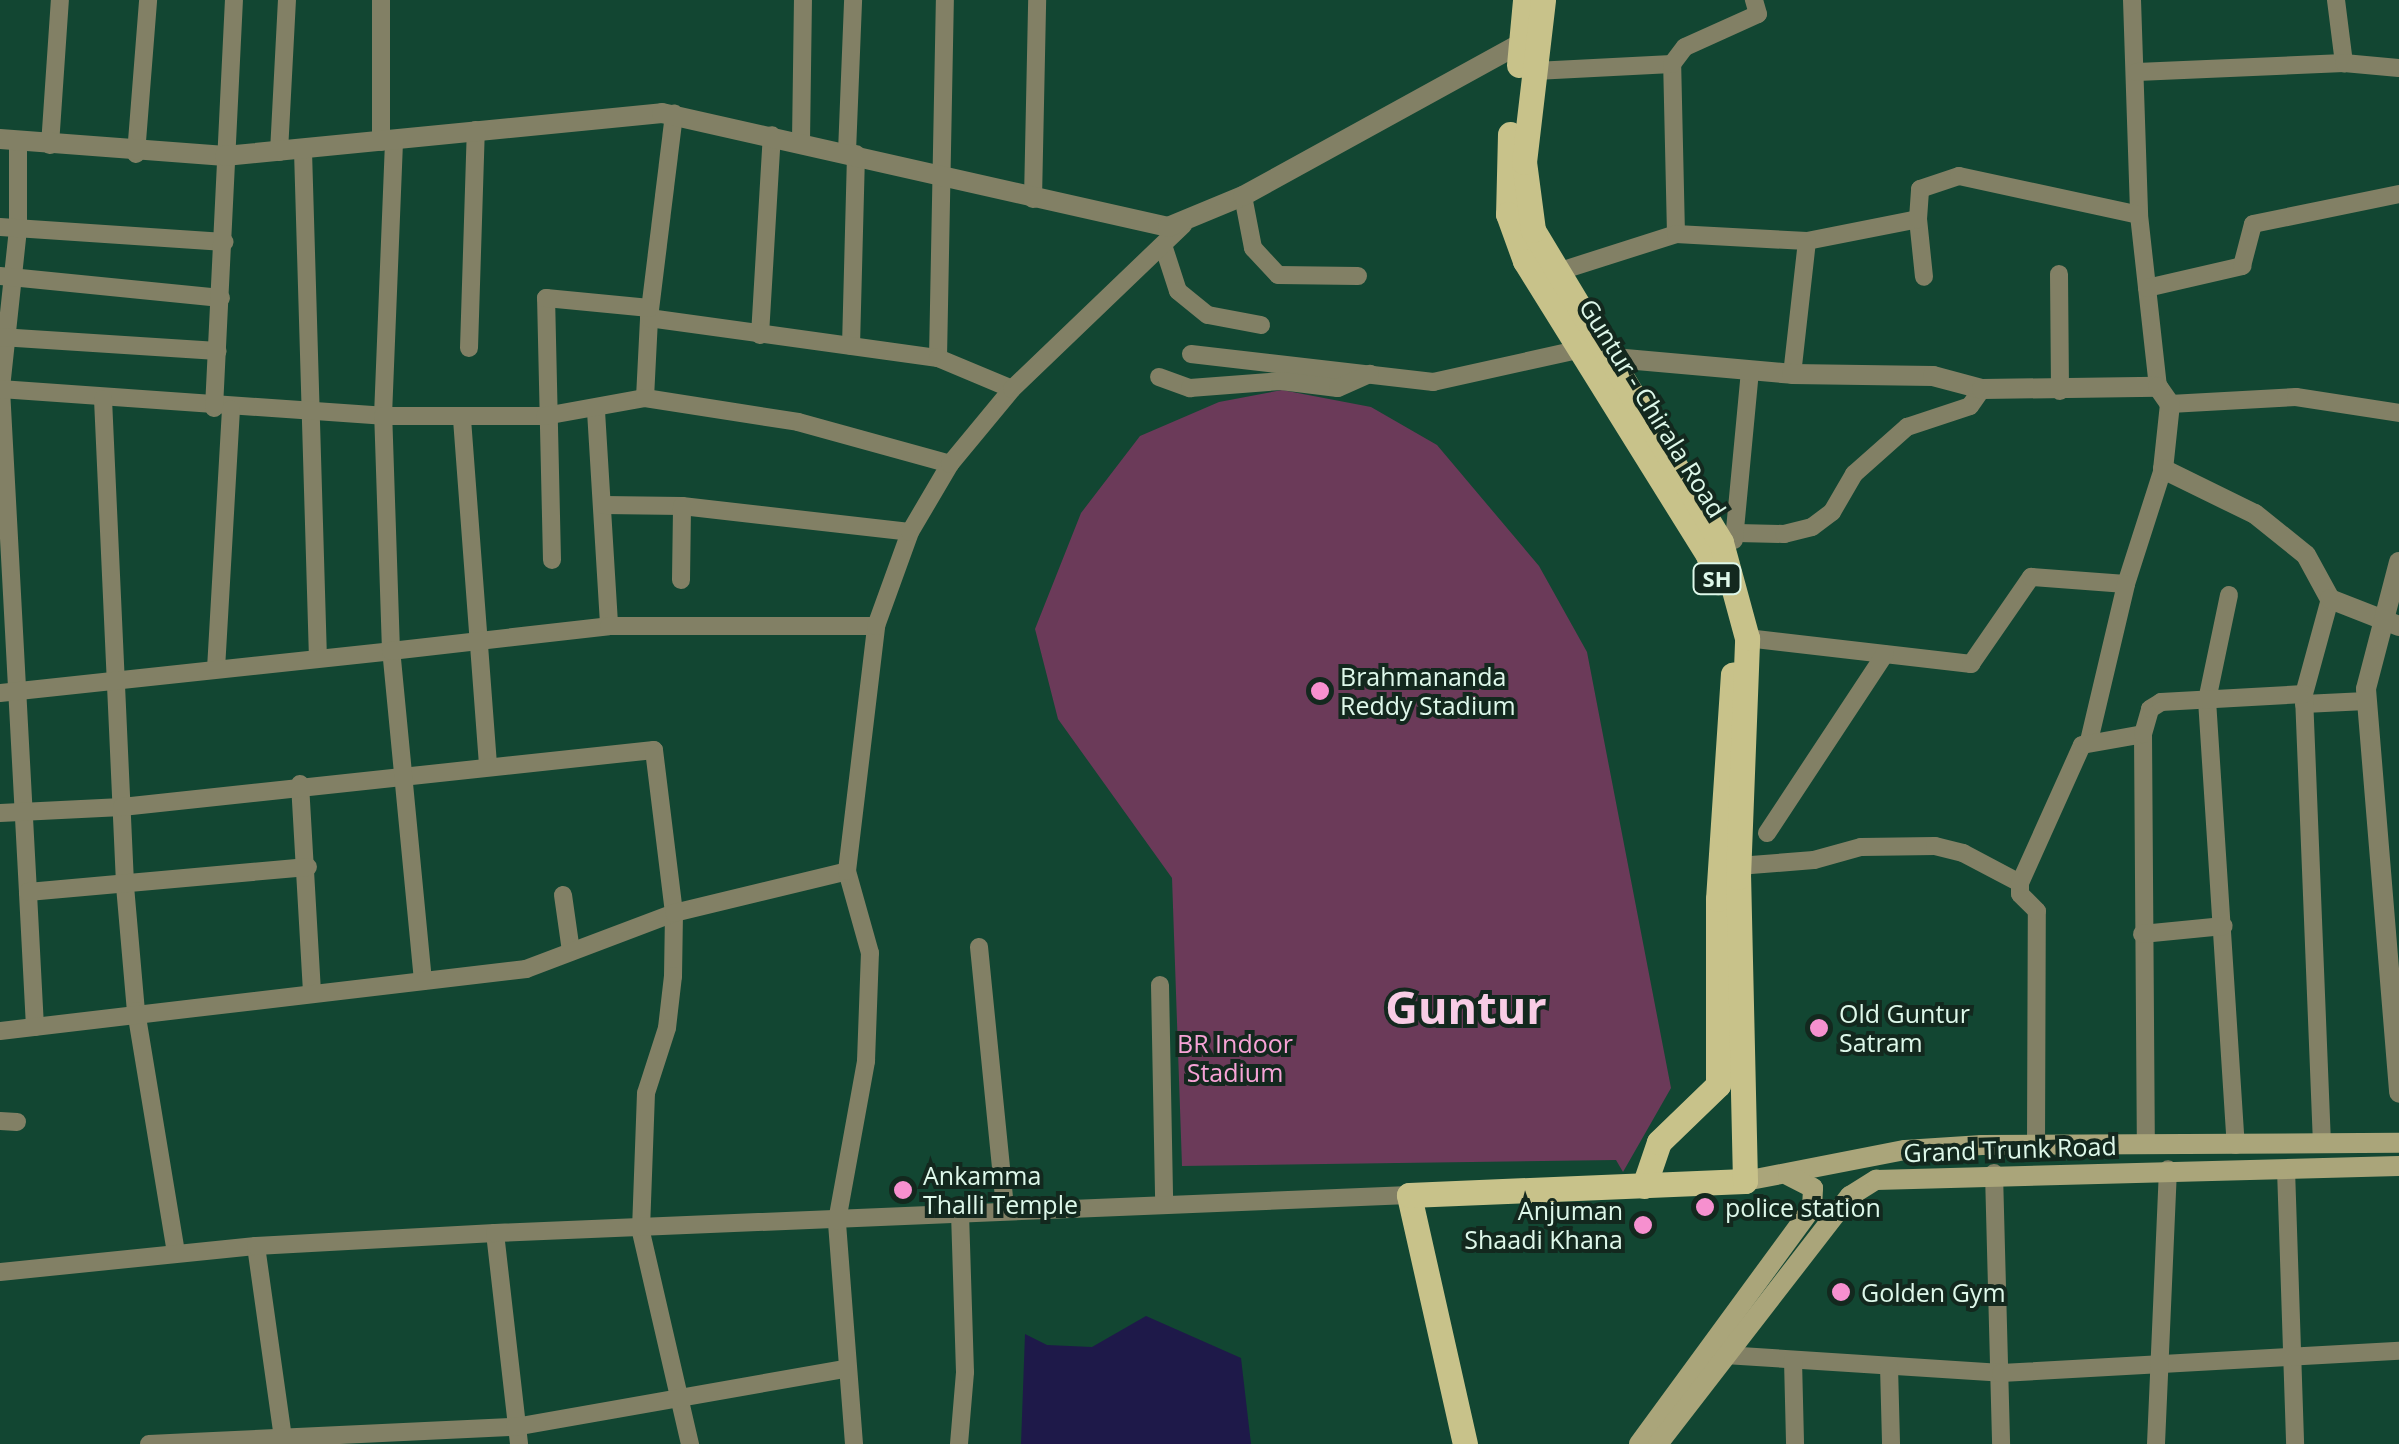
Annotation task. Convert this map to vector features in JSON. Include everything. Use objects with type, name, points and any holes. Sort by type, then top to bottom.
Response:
[{"type":"main road","name":"Guntur - Chirala Road","points":[[1525,0],[1535,71],[1525,190],[1534,230],[1554,273],[1614,358],[1731,542],[1747,638],[1749,705],[1738,866],[1745,1181]]},
{"type":"main road","name":"Guntur - Chirala Road","points":[[1543,0],[1509,140],[1508,214],[1525,261],[1708,555],[1732,644],[1718,899],[1718,1085],[1659,1142],[1644,1186]]},
{"type":"main road","name":"Grand Trunk Road","points":[[1745,1181],[1830,1168],[1905,1150],[2036,1145],[2399,1143]]},
{"type":"main road","name":"Grand Trunk Road","points":[[1658,1444],[1861,1186],[1897,1177],[1994,1173],[2399,1166]]},
{"type":"main road","points":[[1639,1444],[1812,1208],[1813,1188],[1786,1175]]},
{"type":"main road","points":[[1465,1444],[1410,1194],[1745,1181]]},
{"type":"street","points":[[50,144],[60,0]]},
{"type":"street","points":[[136,154],[148,0]]},
{"type":"street","points":[[216,670],[222,408],[218,350],[234,0]]},
{"type":"street","points":[[279,152],[287,0]]},
{"type":"street","points":[[382,0],[388,141],[383,416],[391,652],[423,981]]},
{"type":"street","points":[[800,141],[804,0]]},
{"type":"street","points":[[851,346],[853,0]]},
{"type":"street","points":[[938,358],[945,0]]},
{"type":"street","points":[[1034,199],[1037,0]]},
{"type":"street","points":[[1676,234],[1672,64],[1686,47],[1758,14],[1754,0]]},
{"type":"street","points":[[2036,1145],[2036,906],[2020,894],[2020,883],[2089,741],[2126,584],[2163,470],[2164,395],[2139,215],[2132,0]]},
{"type":"street","points":[[2336,0],[2344,63]]},
{"type":"street","points":[[36,1027],[24,812],[9,692],[1,389],[9,140],[136,154],[225,156],[674,114],[1158,227],[1184,224],[1243,196],[1531,37]]},
{"type":"street","points":[[2137,72],[2344,63],[2399,68]]},
{"type":"street","points":[[1535,71],[1672,64]]},
{"type":"street","points":[[645,398],[649,313],[674,114]]},
{"type":"street","points":[[469,348],[476,130]]},
{"type":"street","points":[[760,334],[772,135]]},
{"type":"street","points":[[303,151],[318,658]]},
{"type":"street","points":[[1924,277],[1918,219],[1920,190],[1959,176],[2139,215]]},
{"type":"street","points":[[2148,288],[2242,266],[2253,224],[2399,194]]},
{"type":"street","points":[[1243,196],[1254,248],[1278,276],[1358,276]]},
{"type":"street","points":[[1554,273],[1676,234],[1806,241],[1918,219]]},
{"type":"street","points":[[854,1444],[844,1369],[837,1221],[866,1061],[869,971],[848,871],[876,626],[910,532],[950,464],[1012,388],[1164,248],[1184,224]]},
{"type":"street","points":[[9,228],[225,242]]},
{"type":"street","points":[[1792,374],[1806,241]]},
{"type":"street","points":[[1164,248],[1178,292],[1208,314],[1261,324]]},
{"type":"street","points":[[2058,274],[2060,391]]},
{"type":"street","points":[[6,276],[221,298]]},
{"type":"street","points":[[552,560],[545,416],[546,298],[760,334],[938,358],[1012,388]]},
{"type":"street","points":[[4,338],[218,350]]},
{"type":"street","points":[[1191,354],[1453,382],[1582,349]]},
{"type":"street","points":[[1614,358],[1750,372],[1932,376],[1982,390],[2296,397],[2399,413]]},
{"type":"street","points":[[1750,372],[1731,542],[1812,527],[1832,512],[1854,474],[1907,427],[1970,406],[1982,390]]},
{"type":"street","points":[[1159,377],[1190,388],[1281,381],[1338,388],[1370,374]]},
{"type":"street","points":[[1,389],[313,414],[462,418],[545,416],[596,410],[645,398],[798,422],[950,464]]},
{"type":"street","points":[[103,399],[119,682],[125,886],[136,1011],[176,1253]]},
{"type":"street","points":[[596,410],[610,626]]},
{"type":"street","points":[[462,418],[488,765]]},
{"type":"street","points":[[2163,470],[2256,514],[2306,555],[2330,599],[2390,622]]},
{"type":"street","points":[[604,504],[682,506],[910,532]]},
{"type":"street","points":[[681,580],[682,506]]},
{"type":"street","points":[[2399,562],[2390,622],[2366,701],[2391,908],[2399,1093]]},
{"type":"street","points":[[1747,638],[1971,664],[2030,578],[2126,584]]},
{"type":"street","points":[[2229,595],[2207,700],[2236,1145]]},
{"type":"street","points":[[2322,1144],[2304,699],[2330,599]]},
{"type":"street","points":[[9,692],[610,626],[876,626]]},
{"type":"street","points":[[1767,833],[1885,654]]},
{"type":"street","points":[[2146,1145],[2144,734],[2154,704],[2207,700],[2366,701]]},
{"type":"street","points":[[2089,741],[2144,734]]},
{"type":"street","points":[[0,813],[122,807],[300,784],[654,750],[674,913],[667,1028],[646,1094],[641,1232],[690,1444]]},
{"type":"street","points":[[300,784],[308,867],[312,993]]},
{"type":"street","points":[[1738,866],[1814,860],[1861,847],[1934,846],[1963,853],[2020,883]]},
{"type":"street","points":[[28,892],[308,867]]},
{"type":"street","points":[[0,1032],[136,1011],[526,969],[674,913],[848,871]]},
{"type":"street","points":[[563,895],[571,950]]},
{"type":"street","points":[[2142,934],[2224,926]]},
{"type":"street","points":[[978,947],[1005,1209]]},
{"type":"street","points":[[1160,985],[1164,1203]]},
{"type":"street","points":[[2156,1444],[2156,1365],[2168,1169]]},
{"type":"street","points":[[2286,1169],[2295,1444]]},
{"type":"street","points":[[1994,1173],[2001,1444]]},
{"type":"street","points":[[0,1272],[256,1246],[494,1233],[641,1232],[960,1217],[1005,1209],[1410,1194]]},
{"type":"street","points":[[959,1444],[965,1372],[960,1217]]},
{"type":"street","points":[[494,1233],[517,1436]]},
{"type":"street","points":[[256,1246],[283,1439]]},
{"type":"street","points":[[1726,1355],[2001,1374],[2399,1352]]},
{"type":"street","points":[[1792,1360],[1795,1444]]},
{"type":"street","points":[[1890,1366],[1891,1444]]},
{"type":"street","points":[[150,1444],[517,1436],[679,1398],[844,1369]]},
{"type":"green space","name":"Brahmananda Reddy Stadium","points":[[1282,390],[1371,407],[1437,445],[1539,566],[1587,652],[1671,1088],[1623,1172],[1616,1160],[1182,1166],[1172,878],[1058,719],[1035,629],[1081,513],[1140,436],[1219,402]]},
{"type":"shaded area","points":[[1146,1316],[1241,1358],[1251,1444],[1021,1444],[1025,1334],[1047,1345],[1092,1347]]},
{"type":"place","name":"Brahmananda Reddy Stadium","points":[[1320,691]]},
{"type":"place","name":"Old Guntur Satram","points":[[1819,1028]]},
{"type":"place","name":"Ankamma Thalli Temple","points":[[903,1190]]},
{"type":"place","name":"police station","points":[[1705,1207]]},
{"type":"place","name":"Anjuman Shaadi Khana","points":[[1643,1225]]},
{"type":"place","name":"Golden Gym","points":[[1841,1292]]},
{"type":"district","name":"Guntur","points":[[1466,1007]]},
{"type":"park label","name":"BR Indoor Stadium","points":[[1235,1058]]}]
